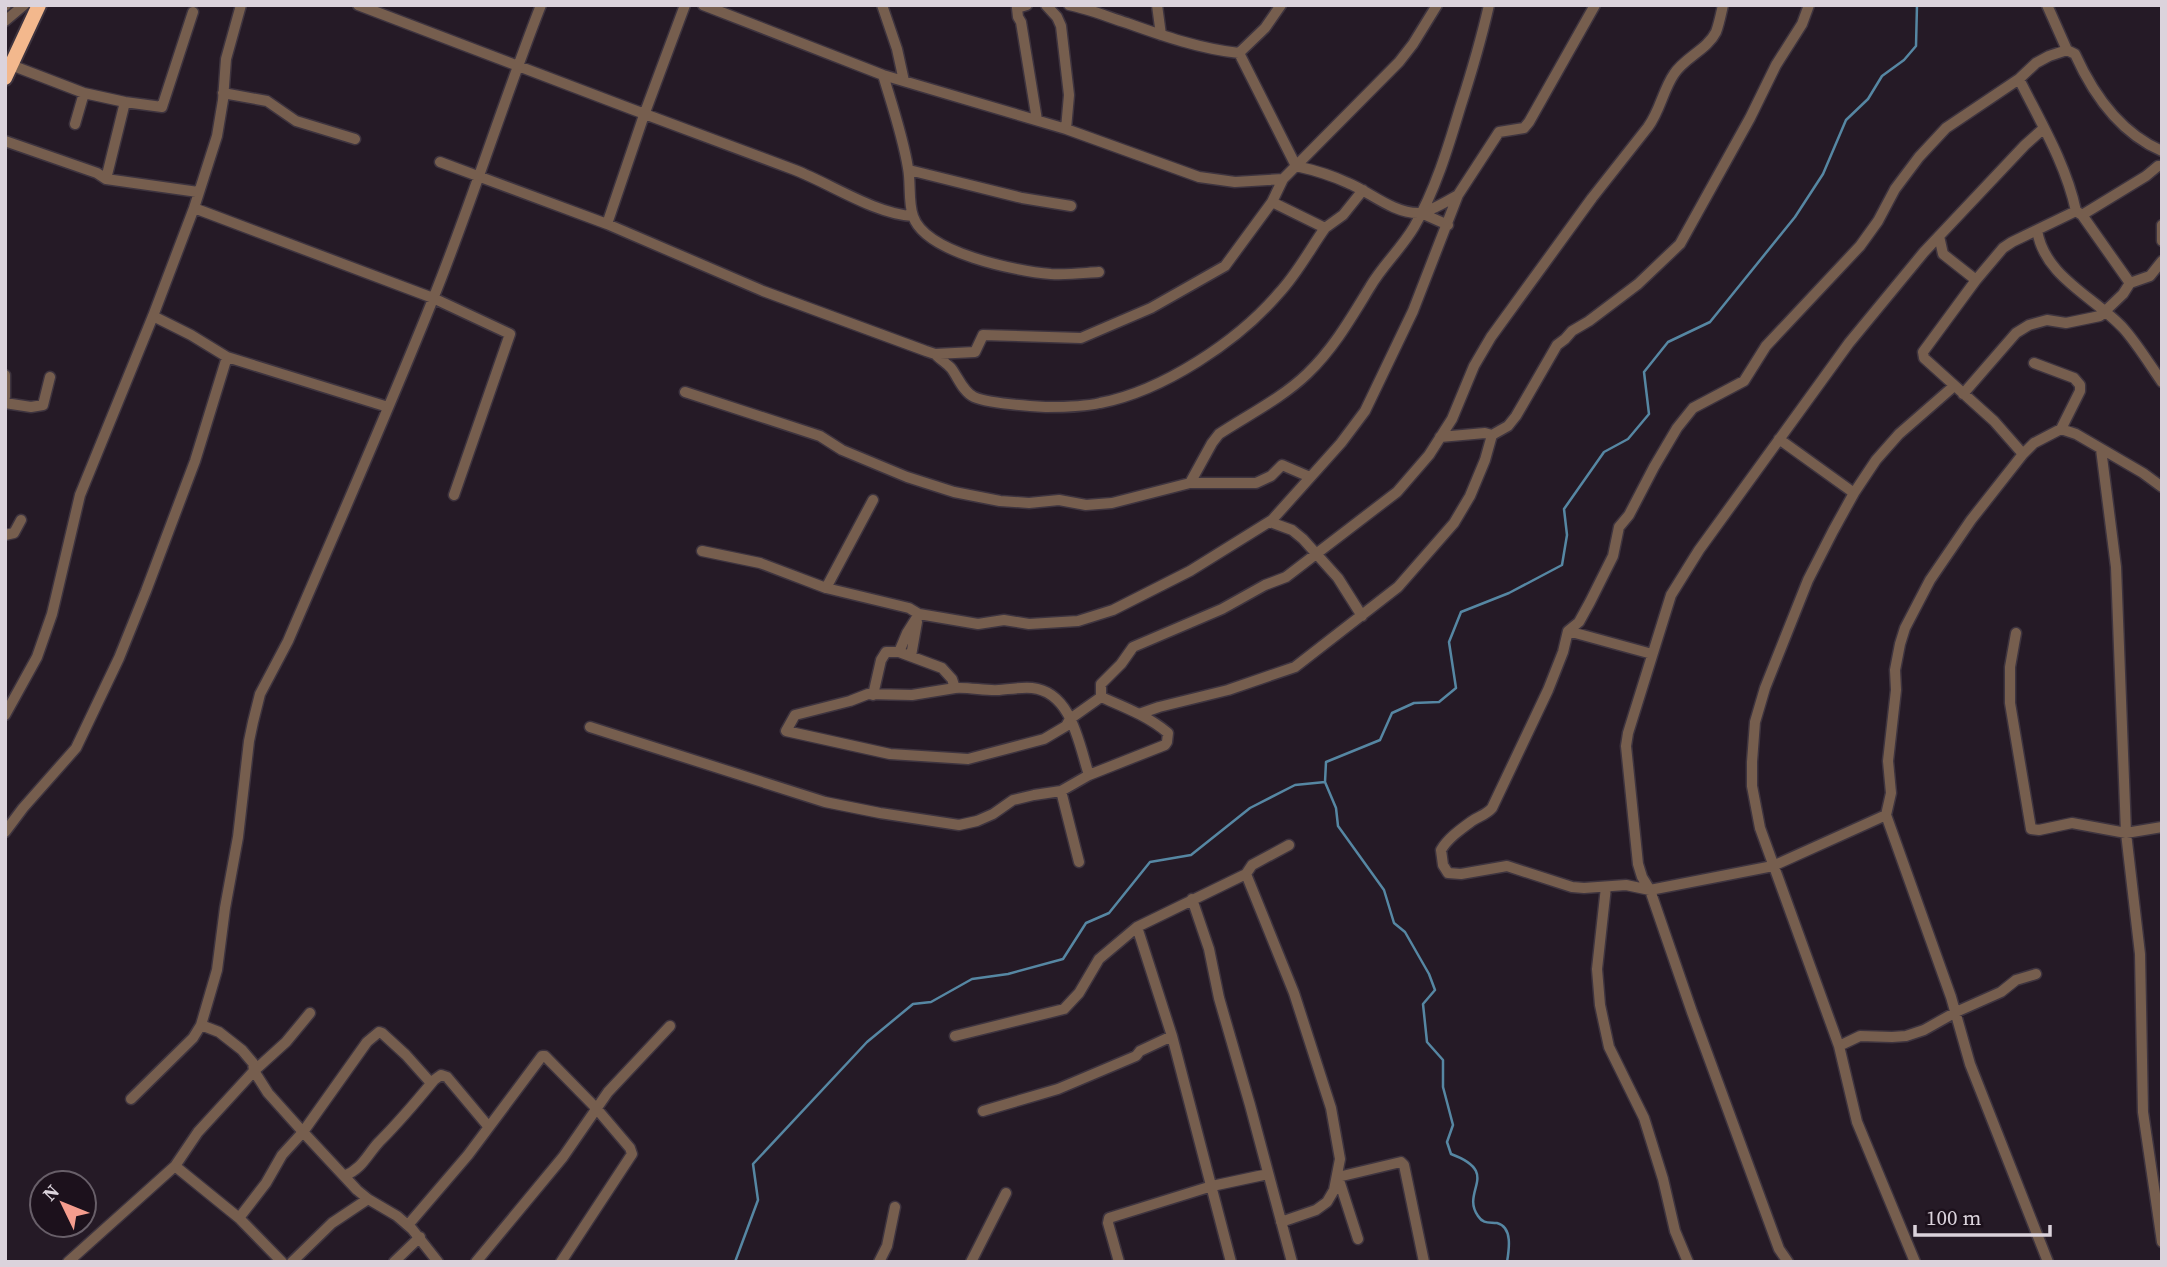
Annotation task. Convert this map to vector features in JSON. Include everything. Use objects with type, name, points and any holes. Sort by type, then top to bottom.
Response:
[{"type":"highway","points":[[8,72],[39,5]]},
{"type":"street","points":[[5,21],[24,5]]},
{"type":"street","points":[[5,715],[37,657],[52,614],[80,495],[194,208],[217,136],[226,59],[241,5]]},
{"type":"street","points":[[358,5],[820,179],[876,207],[913,216]]},
{"type":"street","points":[[131,1099],[193,1038],[201,1025],[216,970],[238,837],[248,741],[260,694],[288,641],[433,298],[541,5]]},
{"type":"street","points":[[607,224],[685,5]]},
{"type":"street","points":[[703,5],[883,75],[1066,129],[1199,177],[1235,182],[1283,179]]},
{"type":"street","points":[[882,5],[897,49],[904,81]]},
{"type":"street","points":[[1027,5],[1017,8],[1037,120]]},
{"type":"street","points":[[1046,5],[1061,26],[1069,95],[1066,129]]},
{"type":"street","points":[[1069,5],[1213,50],[1239,53]]},
{"type":"street","points":[[1157,5],[1161,35]]},
{"type":"street","points":[[1239,53],[1265,28],[1281,5]]},
{"type":"street","points":[[935,354],[975,352],[983,335],[1081,338],[1151,308],[1225,266],[1272,202],[1283,179],[1399,62],[1437,5]]},
{"type":"street","points":[[1190,483],[1219,434],[1306,376],[1317,364],[1343,333],[1370,286],[1402,246],[1421,213],[1449,146],[1477,59],[1489,5]]},
{"type":"street","points":[[702,551],[760,563],[827,588],[909,608],[919,614],[978,624],[1004,620],[1029,624],[1078,621],[1113,610],[1189,571],[1270,522],[1341,443],[1365,411],[1413,311],[1458,195],[1499,132],[1524,128],[1530,122],[1595,5]]},
{"type":"street","points":[[1101,697],[1101,684],[1133,647],[1286,577],[1397,492],[1429,454],[1452,419],[1474,366],[1492,337],[1612,170],[1656,116],[1667,85],[1676,70],[1711,40],[1717,30],[1723,5]]},
{"type":"street","points":[[1139,714],[1228,690],[1295,667],[1398,587],[1454,523],[1470,496],[1492,435],[1508,426],[1516,416],[1557,345],[1572,331],[1638,284],[1680,244],[1750,118],[1776,65],[1802,24],[1809,5]]},
{"type":"street","points":[[2047,5],[2067,50],[2075,54],[2101,101],[2112,115],[2149,145],[2162,151]]},
{"type":"street","points":[[8,72],[84,93],[162,107],[193,12]]},
{"type":"street","points":[[1886,815],[1773,866],[1650,890],[1626,885],[1572,887],[1507,866],[1461,874],[1448,873],[1443,865],[1441,850],[1454,835],[1492,808],[1548,690],[1568,631],[1579,622],[1614,556],[1619,527],[1629,515],[1677,428],[1693,408],[1744,381],[1766,346],[1860,246],[1878,221],[1895,189],[1919,157],[1946,128],[2019,79],[2036,63],[2067,50]]},
{"type":"street","points":[[1239,53],[1296,166],[1324,173],[1401,209],[1421,213],[1448,225]]},
{"type":"street","points":[[883,75],[909,170],[913,216],[922,232],[935,242],[1010,268],[1043,273],[1099,272]]},
{"type":"street","points":[[2019,79],[2072,190],[2079,213],[2130,283]]},
{"type":"street","points":[[75,124],[84,93]]},
{"type":"street","points":[[223,93],[267,101],[296,121],[355,139]]},
{"type":"street","points":[[106,180],[125,102]]},
{"type":"street","points":[[1788,1262],[1779,1249],[1650,890],[1642,877],[1638,864],[1626,746],[1671,595],[1699,550],[1849,343],[1939,236],[2044,128]]},
{"type":"street","points":[[5,141],[97,173],[106,180],[198,192]]},
{"type":"street","points":[[440,162],[607,224],[763,291],[935,354],[950,368],[965,390],[975,397],[1025,406],[1071,407],[1100,404],[1129,396],[1209,354],[1253,320],[1280,292],[1325,228],[1348,210],[1363,190]]},
{"type":"street","points":[[2023,454],[1994,421],[1924,358],[1923,352],[2003,248],[2037,230],[2079,213],[2162,166]]},
{"type":"street","points":[[909,170],[1022,198],[1071,206]]},
{"type":"street","points":[[1421,213],[1458,195]]},
{"type":"street","points":[[1272,202],[1325,228]]},
{"type":"street","points":[[194,208],[433,298],[510,334],[454,495]]},
{"type":"street","points":[[2162,225],[2162,240]]},
{"type":"street","points":[[2037,230],[2056,271],[2106,310],[2126,331],[2162,382]]},
{"type":"street","points":[[1939,236],[1947,260],[1976,280]]},
{"type":"street","points":[[1963,394],[2016,333],[2047,320],[2066,323],[2100,316],[2123,294],[2130,283],[2150,276],[2162,261]]},
{"type":"street","points":[[153,316],[227,357],[388,407]]},
{"type":"street","points":[[5,832],[76,748],[119,657],[195,461],[227,357]]},
{"type":"street","points":[[2034,363],[2074,378],[2080,385],[2080,391],[2061,429],[2034,443],[2023,454],[1971,520],[1930,580],[1905,628],[1895,670],[1896,690],[1888,761],[1891,793],[1886,815],[1956,1012],[1970,1063],[2048,1262]]},
{"type":"street","points":[[5,376],[5,397]]},
{"type":"street","points":[[5,403],[31,407],[43,405],[50,377]]},
{"type":"street","points":[[1915,1262],[1857,1122],[1839,1046],[1760,828],[1752,786],[1755,722],[1765,688],[1808,580],[1854,493],[1876,460],[1899,434],[1954,386]]},
{"type":"street","points":[[685,392],[820,436],[842,450],[907,477],[954,492],[1000,501],[1029,503],[1059,500],[1098,505],[1128,500],[1190,483],[1256,483],[1271,476],[1282,465],[1310,477]]},
{"type":"street","points":[[2061,429],[2076,434],[2162,486]]},
{"type":"street","points":[[1440,437],[1485,433],[1492,435]]},
{"type":"street","points":[[1779,439],[1854,493]]},
{"type":"street","points":[[2101,449],[2116,567],[2126,833],[2140,954],[2143,1112],[2162,1242]]},
{"type":"street","points":[[827,588],[873,500]]},
{"type":"street","points":[[5,535],[13,533],[21,520]]},
{"type":"street","points":[[1270,522],[1297,533],[1338,578],[1362,616]]},
{"type":"street","points":[[899,652],[919,614]]},
{"type":"street","points":[[911,656],[919,614]]},
{"type":"street","points":[[1568,631],[1652,654]]},
{"type":"street","points":[[2017,633],[2010,667],[2010,703],[2031,829],[2039,830],[2072,823],[2126,833],[2162,827]]},
{"type":"street","points":[[873,695],[881,660],[887,652],[899,652],[943,668],[956,688]]},
{"type":"street","points":[[1089,775],[1070,719],[1065,708],[1055,698],[1034,688],[996,690],[964,687],[912,695],[868,694],[795,715],[786,731],[890,754],[968,759],[1044,739],[1066,726],[1070,719],[1101,697]]},
{"type":"street","points":[[590,727],[825,802],[959,825],[993,814],[1013,800],[1061,791],[1089,775],[1110,769],[1165,745],[1168,733],[1139,714],[1101,697]]},
{"type":"street","points":[[1061,791],[1079,862]]},
{"type":"street","points":[[956,1036],[1063,1009],[1079,993],[1099,959],[1137,927],[1246,874],[1252,865],[1289,845]]},
{"type":"street","points":[[1246,874],[1294,992],[1331,1108],[1340,1160],[1331,1197],[1317,1210],[1281,1222]]},
{"type":"street","points":[[1606,887],[1597,969],[1600,1005],[1609,1047],[1644,1118],[1663,1179],[1675,1231],[1688,1262]]},
{"type":"street","points":[[1192,899],[1209,949],[1219,998],[1292,1262]]},
{"type":"street","points":[[1137,927],[1172,1037],[1231,1262]]},
{"type":"street","points":[[1839,1046],[1860,1036],[1906,1036],[1924,1030],[2001,992],[2024,977],[2036,974]]},
{"type":"street","points":[[68,1262],[175,1166],[198,1132],[254,1071],[286,1042],[310,1013]]},
{"type":"street","points":[[201,1025],[232,1041],[253,1063],[254,1071],[268,1093],[344,1176],[368,1199],[408,1225],[438,1262]]},
{"type":"street","points":[[476,1262],[563,1157],[596,1108],[670,1026]]},
{"type":"street","points":[[239,1219],[266,1183],[282,1155],[303,1132],[367,1042],[379,1032],[406,1055],[431,1083]]},
{"type":"street","points":[[983,1111],[1058,1089],[1136,1056],[1140,1051],[1172,1037]]},
{"type":"street","points":[[408,1225],[468,1155],[542,1056],[547,1056],[596,1108],[630,1148],[632,1154],[561,1262]]},
{"type":"street","points":[[344,1176],[359,1168],[431,1083],[441,1075],[447,1077],[488,1126]]},
{"type":"street","points":[[1338,1177],[1387,1164],[1404,1163],[1424,1262]]},
{"type":"street","points":[[175,1166],[239,1219],[282,1262]]},
{"type":"street","points":[[1119,1262],[1109,1218],[1212,1186],[1268,1174]]},
{"type":"street","points":[[1338,1177],[1358,1239]]},
{"type":"street","points":[[971,1262],[1006,1193]]},
{"type":"street","points":[[292,1262],[332,1223],[368,1199]]},
{"type":"street","points":[[879,1262],[887,1246],[895,1207]]},
{"type":"street","points":[[394,1262],[420,1237]]},
{"type":"waterway","points":[[735,1262],[758,1200],[753,1164],[867,1042],[913,1004],[931,1002],[972,979],[1008,974],[1063,959],[1086,923],[1109,913],[1150,862],[1191,855],[1250,808],[1295,785],[1325,782],[1326,762],[1380,740],[1392,713],[1414,703],[1439,702],[1456,688],[1449,642],[1461,612],[1509,593],[1562,565],[1567,535],[1564,509],[1604,452],[1628,439],[1649,414],[1644,372],[1668,342],[1710,322],[1795,217],[1823,174],[1846,120],[1868,99],[1882,76],[1904,60],[1916,46],[1917,5]]},
{"type":"waterway","points":[[1325,782],[1336,808],[1338,826],[1384,890],[1394,923],[1405,932],[1429,974],[1435,990],[1423,1004],[1427,1042],[1443,1060],[1443,1087],[1453,1125],[1447,1142],[1451,1154],[1474,1168],[1477,1175],[1474,1207],[1480,1219],[1497,1223],[1506,1229],[1509,1240],[1507,1262]]}]
